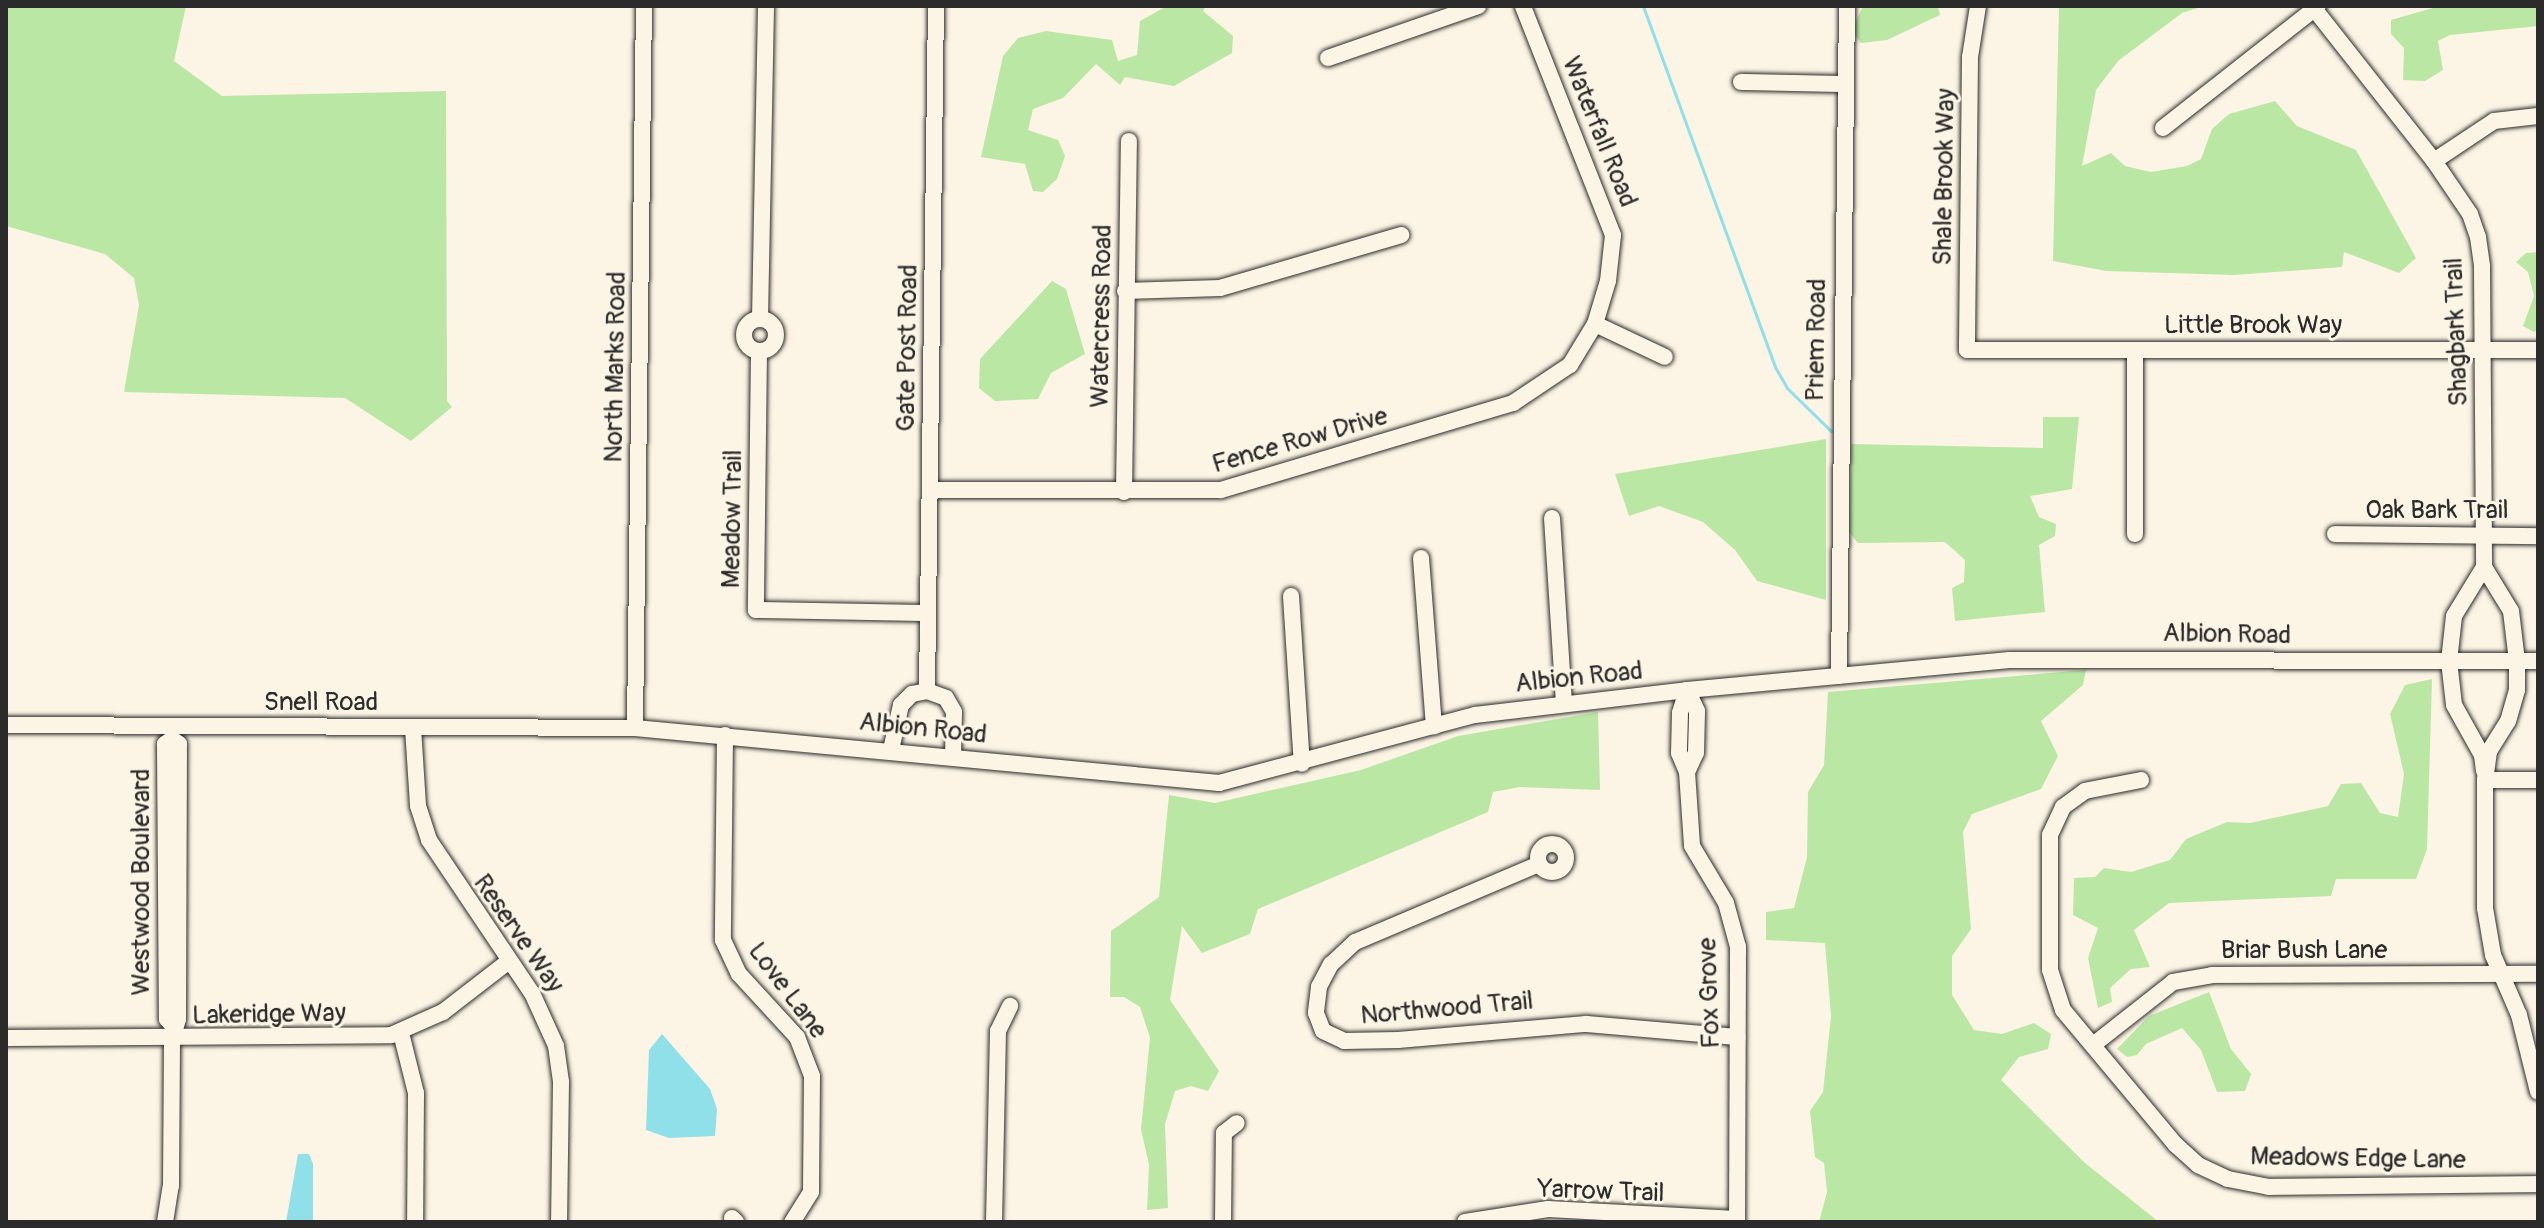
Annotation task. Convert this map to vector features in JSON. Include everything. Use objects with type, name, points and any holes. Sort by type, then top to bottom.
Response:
[{"type":"street","name":"North Marks Road","points":[[635,728],[644,6]]},
{"type":"street","name":"Meadow Trail","points":[[766,6],[760,319],[749,323],[744,337],[759,351],[756,610],[928,613]]},
{"type":"street","name":"Gate Post Road","points":[[927,691],[936,6]]},
{"type":"street","points":[[1328,58],[1478,6]]},
{"type":"street","name":"Waterfall Road","points":[[1523,6],[1613,235],[1608,281],[1595,324]]},
{"type":"street","name":"Priem Road","points":[[1839,676],[1847,6]]},
{"type":"street","name":"Shale Brook Way","points":[[1967,350],[1970,57],[1978,6]]},
{"type":"street","points":[[2163,128],[2315,7]]},
{"type":"street","name":"Shagbark Trail","points":[[2315,7],[2434,161],[2470,214],[2478,237],[2484,350],[2484,567]]},
{"type":"street","points":[[1741,82],[1845,84]]},
{"type":"street","points":[[2434,161],[2494,121],[2538,116]]},
{"type":"street","name":"Watercress Road","points":[[1124,492],[1129,141]]},
{"type":"street","points":[[1125,291],[1220,288],[1401,235]]},
{"type":"street","name":"Fence Row Drive","points":[[930,490],[1124,492],[1232,488],[1513,403],[1570,365],[1595,324]]},
{"type":"street","points":[[1595,324],[1665,357]]},
{"type":"street","name":"Little Brook Way","points":[[1967,350],[2538,350]]},
{"type":"street","points":[[2135,350],[2135,534]]},
{"type":"street","points":[[1552,518],[1564,704]]},
{"type":"street","name":"Oak Bark Trail","points":[[2335,534],[2538,536]]},
{"type":"street","points":[[1421,558],[1434,726]]},
{"type":"street","points":[[2485,780],[2489,752],[2508,721],[2517,690],[2517,661],[2511,611],[2484,567],[2454,616],[2449,661],[2454,705],[2482,755],[2485,780],[2485,908],[2493,955],[2503,974],[2538,1092]]},
{"type":"street","points":[[1291,596],[1302,764]]},
{"type":"street","name":"Albion Road","points":[[635,728],[1219,783],[1302,764],[1483,713],[1687,690],[2010,660],[2538,661]]},
{"type":"street","name":"Fox Grove","points":[[1687,690],[1697,711],[1696,753],[1687,772],[1692,846],[1726,903],[1738,947],[1737,1221]]},
{"type":"street","points":[[891,750],[901,705],[912,694],[927,691],[946,698],[954,712],[953,757]]},
{"type":"street","name":"Snell Road","points":[[6,725],[172,733],[635,728]]},
{"type":"street","name":"Reserve Way","points":[[413,728],[418,806],[429,840],[544,1014],[559,1057],[559,1222]]},
{"type":"street","name":"Westwood Boulevard","points":[[165,1222],[171,1186],[173,1033],[178,1019],[179,744],[172,733]]},
{"type":"street","name":"Love Lane","points":[[725,735],[723,940],[739,974],[797,1037],[812,1076],[811,1192],[792,1222]]},
{"type":"street","name":"Meadows Edge Lane","points":[[2141,780],[2085,791],[2063,807],[2050,835],[2050,970],[2063,1010],[2176,1145],[2198,1165],[2228,1179],[2269,1187],[2538,1184]]},
{"type":"street","points":[[2485,780],[2538,780]]},
{"type":"street","name":"Northwood Trail","points":[[1539,864],[1355,942],[1331,964],[1319,987],[1316,1013],[1323,1031],[1344,1041],[1398,1040],[1586,1024],[1737,1037]]},
{"type":"street","name":"Lakeridge Way","points":[[6,1038],[173,1033],[353,1039],[401,1033],[443,1012],[509,961]]},
{"type":"street","name":"Briar Bush Lane","points":[[2093,1045],[2173,982],[2212,975],[2538,974]]},
{"type":"street","points":[[994,1222],[998,1031],[1010,1006]]},
{"type":"street","points":[[401,1033],[416,1093],[415,1222]]},
{"type":"street","points":[[1223,1222],[1224,1133],[1237,1123]]},
{"type":"street","name":"Yarrow Trail","points":[[1465,1222],[1548,1209],[1737,1221]]},
{"type":"green space","points":[[6,6],[186,6],[174,61],[222,96],[446,91],[447,401],[452,407],[411,441],[345,398],[124,392],[139,305],[134,278],[105,254],[6,226]]},
{"type":"green space","points":[[1167,6],[1206,6],[1203,11],[1233,36],[1232,53],[1174,86],[1125,77],[1120,85],[1096,64],[1063,98],[1033,109],[1028,130],[1058,140],[1065,156],[1057,179],[1043,192],[1033,191],[1025,164],[981,157],[1003,56],[1018,38],[1046,31],[1112,40],[1118,61],[1137,55],[1140,21]]},
{"type":"green space","points":[[1863,6],[1938,6],[1940,15],[1887,40],[1861,43],[1852,30]]},
{"type":"green space","points":[[2059,6],[2204,6],[2182,13],[2118,61],[2096,90],[2082,166],[2111,153],[2125,166],[2151,172],[2187,166],[2201,159],[2212,129],[2229,114],[2275,101],[2297,126],[2356,150],[2416,258],[2399,273],[2344,252],[2342,267],[2234,275],[2106,271],[2053,261]]},
{"type":"green space","points":[[2440,6],[2538,6],[2538,26],[2450,35],[2438,41],[2443,70],[2425,81],[2403,80],[2404,48],[2391,34],[2391,20]]},
{"type":"green space","points":[[2538,252],[2538,330],[2534,332],[2523,326],[2534,296],[2528,272],[2516,262],[2526,253]]},
{"type":"green space","points":[[1052,281],[1066,289],[1085,354],[1051,373],[1038,399],[995,401],[979,388],[980,359]]},
{"type":"green space","points":[[2043,417],[2079,417],[2072,489],[2030,496],[2039,517],[2056,524],[2055,536],[2039,545],[2045,612],[1955,621],[1952,588],[1964,582],[1965,560],[1945,542],[1858,543],[1849,532],[1851,444],[2043,448]]},
{"type":"green space","points":[[1826,439],[1826,600],[1757,581],[1735,550],[1703,522],[1659,506],[1629,516],[1615,474]]},
{"type":"green space","points":[[2086,670],[2083,685],[2041,721],[2058,756],[2041,789],[1972,814],[1963,832],[1971,929],[1952,956],[1952,995],[1974,1030],[2002,1034],[2034,1023],[2051,1034],[2048,1049],[2019,1057],[2001,1080],[2085,1163],[2159,1222],[1819,1222],[1827,1192],[1824,1163],[1815,1157],[1810,1111],[1823,1092],[1831,1016],[1825,943],[1766,940],[1766,912],[1794,908],[1807,857],[1808,792],[1824,765],[1828,692]]},
{"type":"green space","points":[[2432,679],[2427,849],[2416,879],[2336,879],[2331,896],[2169,903],[2134,930],[2150,967],[2131,969],[2110,988],[2112,1002],[2098,1008],[2088,958],[2098,928],[2073,915],[2074,878],[2095,877],[2104,868],[2131,872],[2170,860],[2186,839],[2227,822],[2250,823],[2328,806],[2341,784],[2361,783],[2380,813],[2398,817],[2404,774],[2390,714],[2405,685]]},
{"type":"green space","points":[[1598,712],[1600,790],[1520,787],[1493,792],[1488,812],[1258,909],[1250,934],[1202,953],[1182,926],[1170,1000],[1219,1071],[1208,1091],[1191,1086],[1175,1091],[1165,1124],[1168,1208],[1147,1210],[1149,1165],[1141,1129],[1150,1038],[1140,1007],[1124,997],[1110,997],[1111,931],[1159,897],[1169,795],[1215,803],[1361,770],[1458,736]]},
{"type":"green space","points":[[2209,992],[2231,1049],[2251,1074],[2245,1091],[2217,1092],[2201,1050],[2182,1028],[2146,1044],[2137,1055],[2127,1057],[2117,1049],[2149,1016]]},
{"type":"water","points":[[662,1034],[710,1089],[717,1109],[715,1136],[669,1138],[646,1130],[649,1050]]},
{"type":"water","points":[[298,1154],[309,1154],[313,1164],[313,1222],[286,1222]]},
{"type":"waterway","points":[[1643,6],[1775,367],[1787,388],[1831,431]]}]
